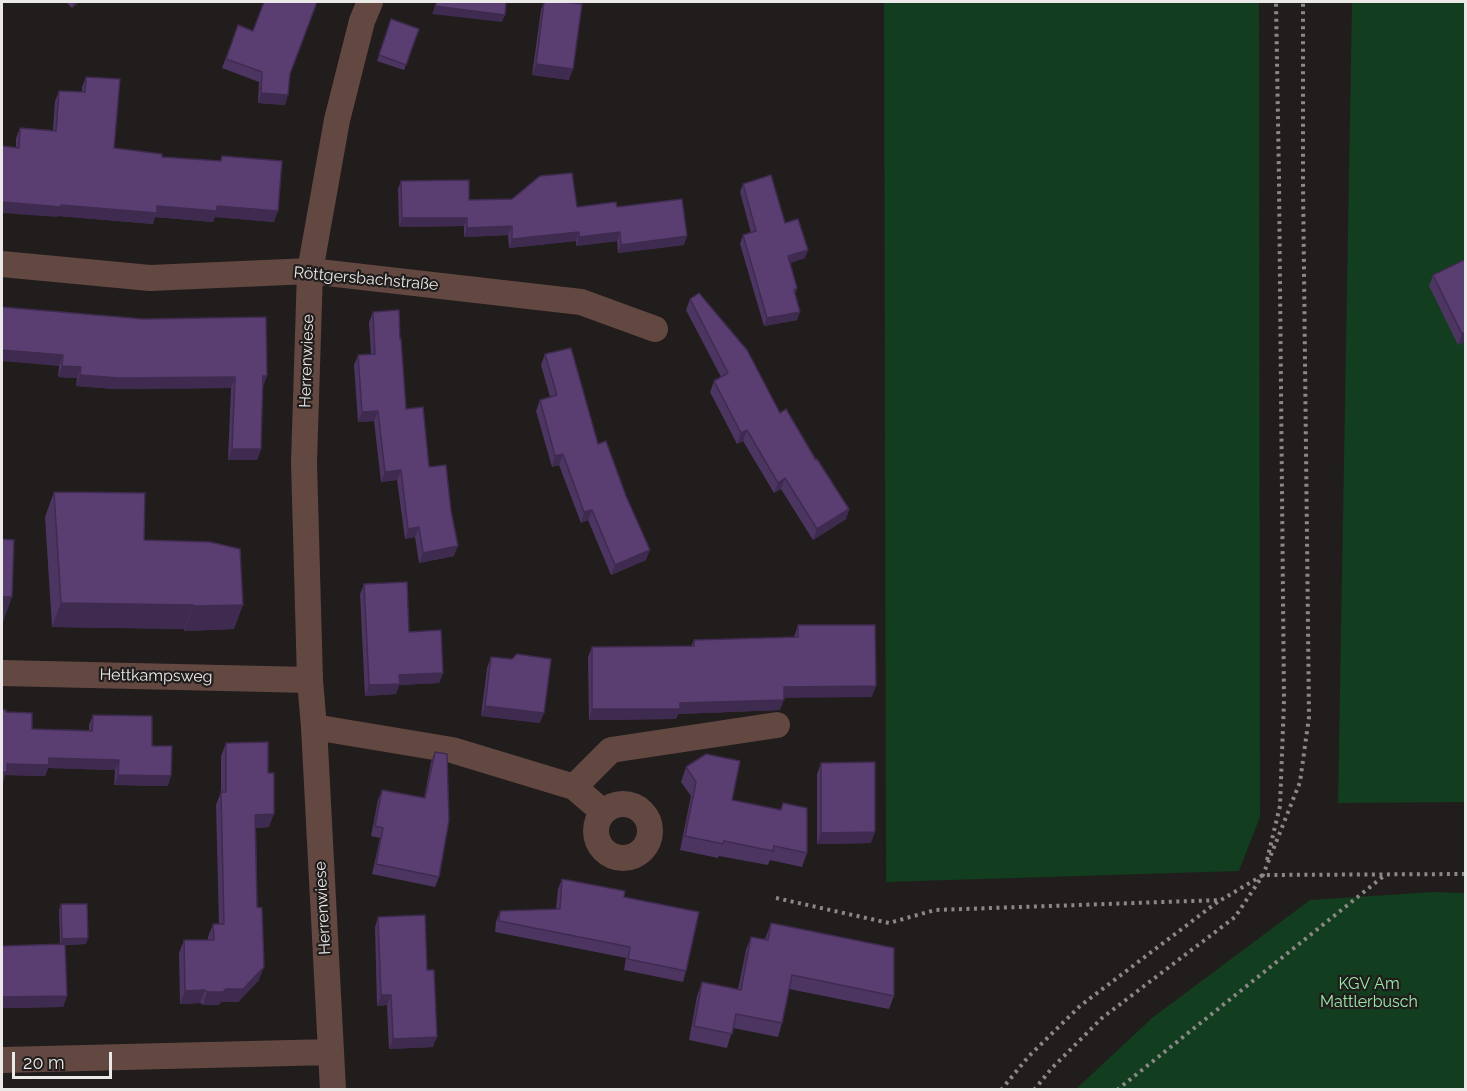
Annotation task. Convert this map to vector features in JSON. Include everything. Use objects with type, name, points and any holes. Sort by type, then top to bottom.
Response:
[{"type":"street","name":"Herrenwiese","points":[[333,1089],[310,680],[304,462],[310,271],[337,120],[362,21],[370,2]]},
{"type":"street","name":"Röttgersbachstraße","points":[[2,264],[150,278],[310,271],[581,302],[655,328]]},
{"type":"street","name":"Hettkampsweg","points":[[2,673],[310,680]]},
{"type":"street","points":[[574,787],[611,750],[777,724]]},
{"type":"street","points":[[314,727],[452,750],[574,787],[603,812]]},
{"type":"street","points":[[2,1060],[330,1052]]},
{"type":"path","points":[[1263,875],[1280,806],[1284,701],[1276,2]]},
{"type":"path","points":[[1034,1089],[1102,1018],[1235,917],[1263,875],[1300,782],[1309,717],[1303,2]]},
{"type":"path","points":[[1117,1089],[1385,874]]},
{"type":"path","points":[[1001,1089],[1029,1056],[1080,1006],[1221,900],[1263,875],[1466,874]]},
{"type":"path","points":[[776,898],[889,923],[935,909],[1221,900]]},
{"type":"green space","points":[[884,2],[1259,2],[1260,817],[1239,871],[886,882]]},
{"type":"green space","points":[[1352,2],[1465,2],[1465,802],[1338,803]]},
{"type":"green space","name":"KGV Am Mattlerbusch","points":[[1433,892],[1465,893],[1465,1089],[1076,1089],[1152,1018],[1310,900]]},
{"type":"building","points":[[264,2],[317,2],[290,74],[288,95],[261,93],[262,72],[226,59],[238,25],[253,31]]},
{"type":"building","points":[[437,2],[506,2],[505,15],[435,6]]},
{"type":"building","points":[[544,2],[582,4],[573,69],[536,64]]},
{"type":"building","points":[[391,19],[419,29],[406,65],[379,55]]},
{"type":"building","points":[[86,77],[120,79],[114,148],[162,154],[162,157],[221,161],[222,156],[282,161],[278,211],[217,206],[217,211],[157,206],[157,213],[2,202],[2,146],[19,148],[20,128],[56,131],[59,91],[85,92]]},
{"type":"building","points":[[572,173],[577,207],[616,202],[617,207],[682,199],[687,236],[621,245],[620,232],[579,237],[579,232],[512,239],[512,226],[467,228],[467,218],[402,218],[401,181],[469,180],[469,200],[512,199],[540,176]]},
{"type":"building","points":[[771,175],[785,223],[798,219],[808,250],[788,256],[797,288],[794,290],[800,312],[767,318],[743,235],[756,231],[743,184]]},
{"type":"building","points":[[1466,259],[1466,332],[1462,334],[1433,275]]},
{"type":"building","points":[[699,293],[747,350],[780,413],[786,409],[816,460],[849,509],[817,529],[785,478],[778,483],[747,430],[741,433],[714,381],[728,373],[690,299]]},
{"type":"building","points":[[2,307],[143,319],[266,317],[267,376],[263,376],[261,449],[232,449],[235,377],[119,378],[80,375],[81,367],[62,366],[63,355],[2,350]]},
{"type":"building","points":[[399,310],[406,409],[423,407],[429,467],[446,465],[458,546],[423,553],[419,527],[408,529],[401,470],[385,472],[378,411],[362,412],[358,355],[375,354],[373,312]]},
{"type":"building","points":[[571,348],[598,444],[606,441],[626,496],[650,550],[615,565],[592,510],[584,512],[563,454],[555,456],[540,400],[557,395],[545,354]]},
{"type":"building","points":[[54,492],[145,493],[144,540],[210,542],[240,549],[243,605],[61,603]]},
{"type":"building","points":[[2,539],[14,540],[12,597],[2,597]]},
{"type":"building","points":[[407,582],[409,632],[441,630],[443,673],[399,675],[400,684],[369,685],[364,584]]},
{"type":"building","points":[[798,625],[875,625],[876,686],[784,687],[784,700],[680,703],[680,709],[592,709],[592,647],[694,646],[694,640],[798,637]]},
{"type":"building","points":[[517,654],[551,659],[544,713],[485,706],[491,657],[512,659]]},
{"type":"building","points":[[2,710],[32,713],[32,729],[92,731],[93,715],[152,716],[152,746],[172,746],[171,776],[118,775],[119,760],[49,758],[49,765],[7,764],[7,772],[2,772]]},
{"type":"building","points":[[268,742],[268,773],[274,773],[274,814],[255,815],[257,907],[262,908],[264,967],[243,989],[226,989],[223,992],[185,991],[184,940],[214,940],[213,924],[224,924],[221,792],[226,792],[226,743]]},
{"type":"building","points":[[435,752],[447,754],[449,820],[439,877],[376,864],[383,828],[375,826],[382,790],[425,798]]},
{"type":"building","points":[[706,754],[740,761],[732,800],[781,810],[783,803],[807,808],[807,853],[774,846],[773,851],[685,836],[696,782],[686,767]]},
{"type":"building","points":[[875,762],[875,832],[821,833],[821,763]]},
{"type":"building","points":[[562,879],[625,891],[624,897],[699,912],[686,971],[628,959],[630,947],[499,921],[500,911],[560,909]]},
{"type":"building","points":[[61,904],[87,904],[88,938],[62,939]]},
{"type":"building","points":[[425,915],[427,970],[434,970],[437,1037],[393,1039],[391,995],[381,995],[378,917]]},
{"type":"building","points":[[771,923],[894,948],[894,996],[792,975],[782,1023],[736,1014],[732,1034],[694,1026],[702,982],[741,990],[751,937],[768,940]]},
{"type":"building","points":[[65,944],[67,996],[2,997],[2,946]]}]
